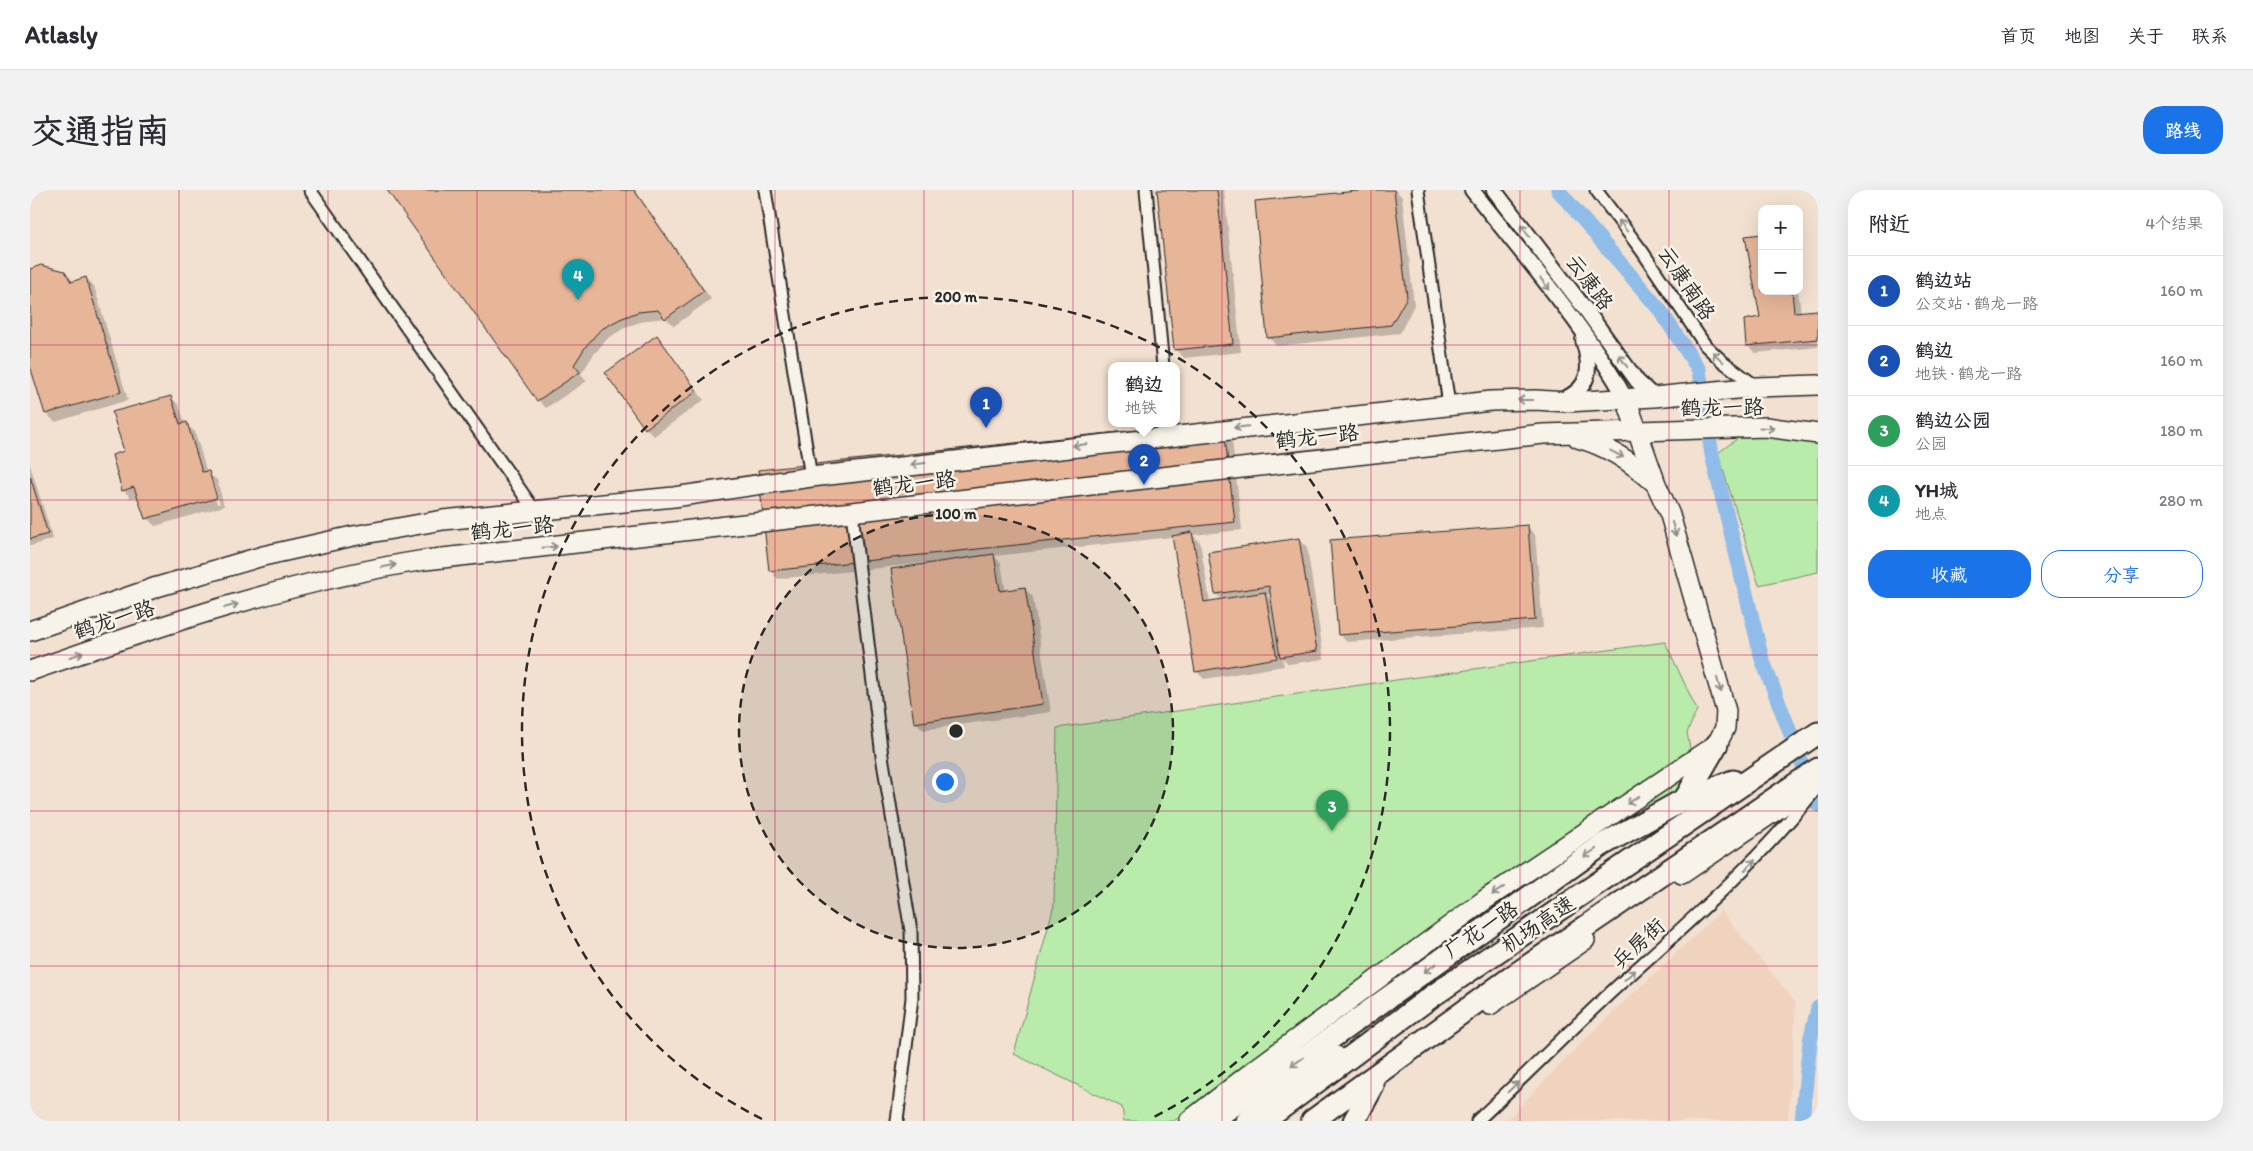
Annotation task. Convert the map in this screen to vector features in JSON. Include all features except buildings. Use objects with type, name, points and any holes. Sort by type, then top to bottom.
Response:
[{"type":"highway","name":"鹤龙一路","points":[[30,631],[157,587],[263,556],[416,525],[674,497],[811,476],[1169,429],[1509,400],[1558,402],[1626,399],[1757,387],[1818,385]]},
{"type":"highway","points":[[1626,399],[1656,484],[1670,515],[1726,711],[1725,728],[1718,744],[1685,799]]},
{"type":"highway","name":"鹤龙一路","points":[[30,671],[138,634],[237,604],[394,565],[468,555],[1501,438],[1766,427],[1818,434]]},
{"type":"highway","points":[[1555,435],[1585,440],[1620,454],[1637,466],[1656,484]]},
{"type":"highway","name":"广花一路","points":[[1246,1121],[1303,1078],[1436,986],[1818,726]]},
{"type":"highway","name":"机场高速","points":[[1264,1121],[1432,997],[1818,733]]},
{"type":"highway","points":[[1189,1121],[1257,1068],[1486,899],[1718,744]]},
{"type":"highway","name":"机场高速","points":[[1312,1121],[1498,986],[1818,769]]},
{"type":"highway","points":[[1210,1121],[1602,845],[1685,799],[1743,777]]},
{"type":"highway","points":[[1325,1121],[1374,1086],[1789,811],[1818,782]]},
{"type":"highway","points":[[1354,1121],[1374,1086]]},
{"type":"street","points":[[310,190],[535,511]]},
{"type":"street","points":[[765,190],[811,476]]},
{"type":"street","points":[[1146,190],[1163,362]]},
{"type":"street","points":[[1418,190],[1449,405]]},
{"type":"street","name":"云康路","points":[[1472,190],[1578,327],[1612,375],[1626,399]]},
{"type":"street","name":"云康路","points":[[1494,190],[1586,310],[1637,381],[1654,397]]},
{"type":"street","name":"云康南路","points":[[1596,190],[1642,251],[1706,345],[1722,361],[1757,387]]},
{"type":"street","points":[[1558,402],[1575,394],[1586,379],[1587,355],[1578,327]]},
{"type":"street","points":[[852,513],[882,756],[911,931],[912,998],[896,1121]]},
{"type":"street","name":"兵房街","points":[[1478,1121],[1602,1000],[1743,872],[1789,811],[1818,787]]},
{"type":"shaded area","points":[[1721,911],[1796,1003],[1788,1121],[1506,1121],[1587,1037]]},
{"type":"green space","points":[[1818,426],[1818,572],[1759,585],[1718,453],[1742,435]]},
{"type":"green space","points":[[1665,642],[1697,710],[1687,733],[1696,778],[1509,892],[1487,885],[1339,1000],[1174,1121],[1124,1121],[1122,1107],[1014,1054],[1054,905],[1057,728]]},
{"type":"waterway","points":[[1558,190],[1660,310],[1699,370],[1712,455],[1762,659],[1818,805]]},
{"type":"waterway","points":[[1802,1121],[1810,1041],[1818,1008]]},
{"type":"place","name":"YH城","points":[[578,300]]},
{"type":"place","name":"鹤边站","points":[[986,428]]},
{"type":"place","name":"鹤边","points":[[1144,485]]},
{"type":"place","name":"鹤边公园","points":[[1332,831]]}]
